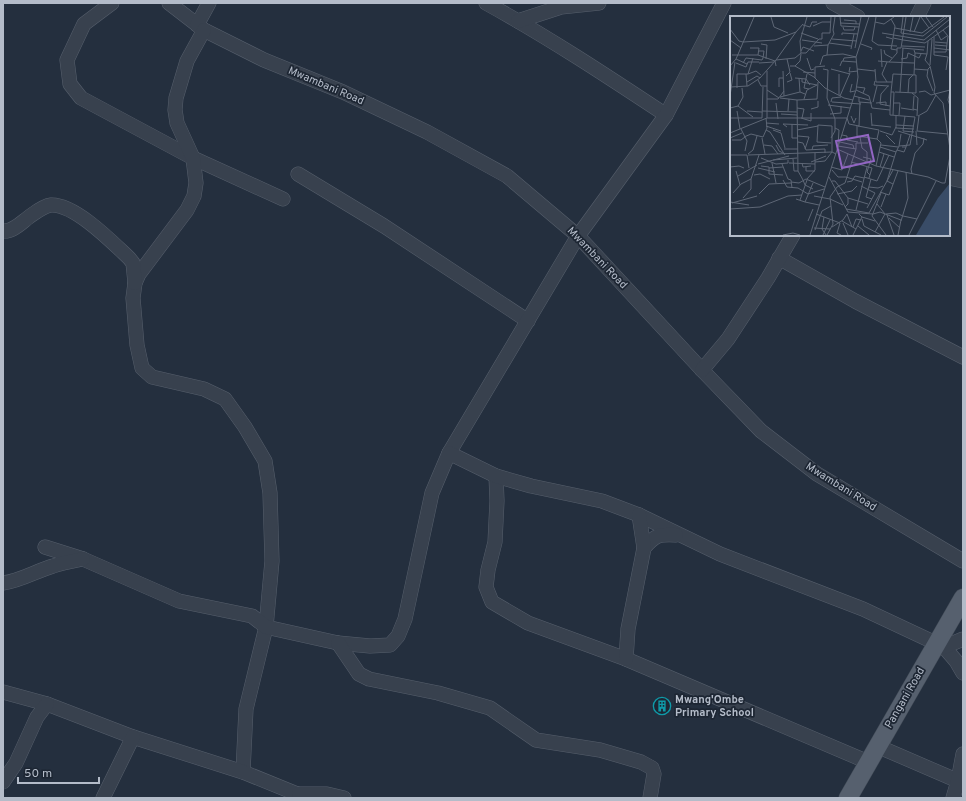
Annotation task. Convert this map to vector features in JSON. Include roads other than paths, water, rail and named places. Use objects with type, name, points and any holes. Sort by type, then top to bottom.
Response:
[{"type":"main road","name":"Pangani Road","points":[[848,798],[877,746],[941,645],[963,598]]},
{"type":"street","points":[[112,3],[84,24],[67,60],[70,84],[81,98],[192,158],[283,199]]},
{"type":"street","name":"Mwambani Road","points":[[169,3],[200,27],[264,60],[343,92],[434,136],[507,176],[578,236],[702,370],[761,431],[817,474],[963,561]]},
{"type":"street","points":[[135,283],[139,274],[191,203],[194,196],[196,183],[192,158],[177,123],[175,110],[176,98],[187,61],[209,3]]},
{"type":"street","points":[[486,3],[518,20],[666,115]]},
{"type":"street","points":[[518,20],[561,7],[599,3]]},
{"type":"street","points":[[44,547],[83,559],[179,602],[252,616],[266,627],[338,643],[370,646],[390,645],[398,636],[405,619],[432,493],[449,453],[578,236],[666,115],[724,3]]},
{"type":"street","points":[[833,3],[856,16]]},
{"type":"street","points":[[918,16],[924,3]]},
{"type":"street","points":[[298,174],[384,226],[528,322]]},
{"type":"street","points":[[950,178],[963,181]]},
{"type":"street","points":[[3,231],[14,228],[42,208],[52,205],[83,216],[133,263],[135,283],[133,298],[136,345],[142,368],[152,377],[204,389],[225,400],[245,426],[265,461],[270,493],[272,561],[266,627],[246,709],[243,772]]},
{"type":"street","points":[[702,370],[728,339],[792,236]]},
{"type":"street","points":[[779,258],[855,301],[963,357]]},
{"type":"street","points":[[449,453],[496,476],[531,486],[602,501],[639,515],[720,554],[863,609],[941,645],[956,661],[963,674]]},
{"type":"street","points":[[496,476],[497,501],[495,542],[488,570],[486,587],[492,602],[528,623],[626,659],[868,762]]},
{"type":"street","points":[[626,659],[628,629],[644,548],[639,515]]},
{"type":"street","points":[[644,548],[652,539],[660,534],[678,535]]},
{"type":"street","points":[[3,584],[13,582],[54,566],[83,559]]},
{"type":"street","points":[[941,645],[963,639]]},
{"type":"street","points":[[338,643],[359,674],[369,679],[438,693],[490,708],[536,740],[600,750],[642,762],[652,768],[654,774],[650,798]]},
{"type":"street","points":[[3,692],[46,704],[133,737],[243,772],[303,796],[327,794],[344,798]]},
{"type":"street","points":[[3,782],[16,763],[37,717],[46,704]]},
{"type":"street","points":[[103,798],[133,737]]},
{"type":"street","points":[[877,746],[960,782]]},
{"type":"street","points":[[952,798],[960,782],[963,754]]},
{"type":"place","name":"Mwang'Ombe Primary School","points":[[662,706]]}]
